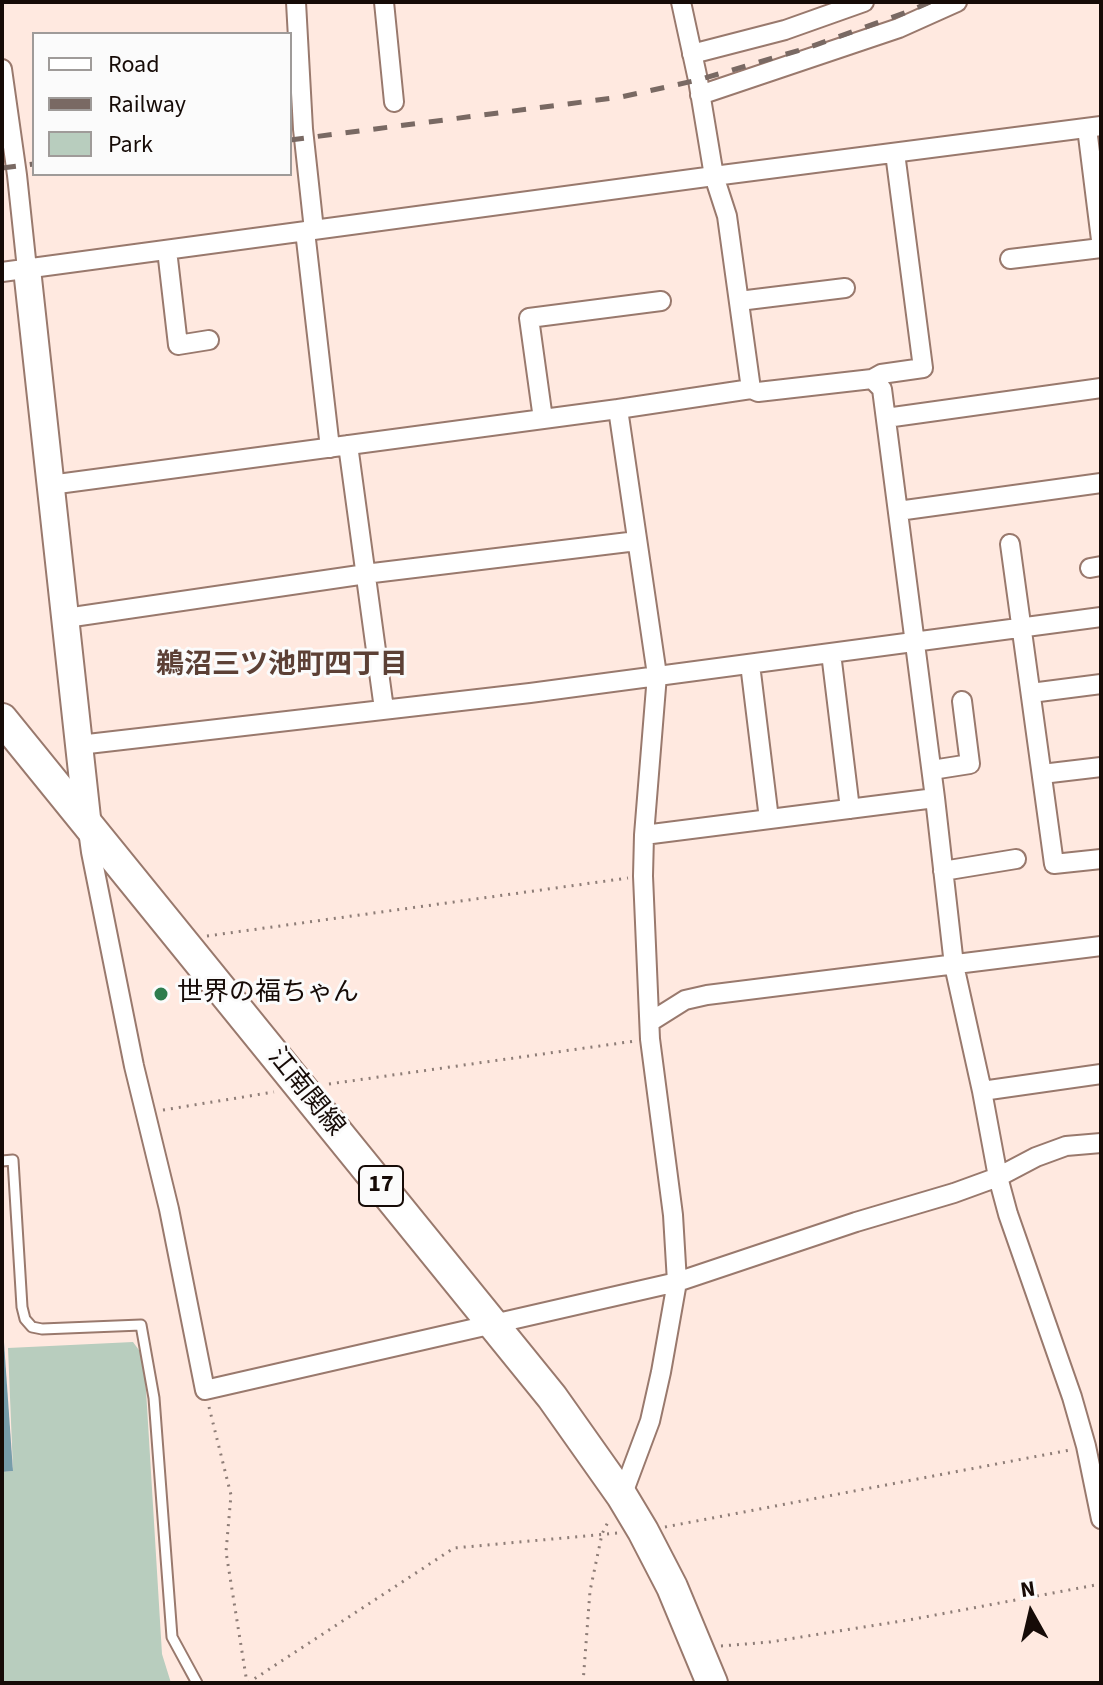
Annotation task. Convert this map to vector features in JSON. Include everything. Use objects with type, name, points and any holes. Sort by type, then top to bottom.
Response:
[{"type":"main road","name":"江南関線","points":[[2,719],[552,1397],[643,1531],[672,1587],[712,1683]]},
{"type":"street","points":[[296,2],[310,231],[339,447],[366,574],[384,709]]},
{"type":"street","points":[[384,2],[394,102]]},
{"type":"street","points":[[681,2],[714,176],[727,216],[751,389]]},
{"type":"street","points":[[692,54],[785,30],[864,2]]},
{"type":"street","points":[[700,95],[899,28],[957,2]]},
{"type":"street","points":[[2,69],[17,175],[14,271],[50,485],[91,852],[205,1390],[677,1282],[954,1193],[1066,1146],[1101,1143]]},
{"type":"street","points":[[14,271],[1094,127],[1101,240]]},
{"type":"street","points":[[50,485],[751,389],[758,392],[872,379],[881,374],[923,368],[895,153]]},
{"type":"street","points":[[1010,259],[1101,248]]},
{"type":"street","points":[[167,250],[178,345],[209,340]]},
{"type":"street","points":[[739,301],[845,288]]},
{"type":"street","points":[[543,419],[529,318],[661,301]]},
{"type":"street","points":[[872,379],[882,389],[954,965],[998,1177],[1008,1214],[1056,1346],[1086,1446],[1101,1519]]},
{"type":"street","points":[[886,418],[1101,388]]},
{"type":"street","points":[[618,409],[657,675],[643,876],[650,1031],[673,1215],[677,1282],[650,1421],[622,1496]]},
{"type":"street","points":[[898,511],[1101,483]]},
{"type":"street","points":[[66,618],[366,574],[637,541]]},
{"type":"street","points":[[1010,544],[1054,864],[1101,859]]},
{"type":"street","points":[[79,745],[530,693],[1101,617]]},
{"type":"street","points":[[831,653],[850,809]]},
{"type":"street","points":[[750,664],[769,819]]},
{"type":"street","points":[[1031,693],[1101,684]]},
{"type":"street","points":[[932,770],[970,764],[962,701]]},
{"type":"street","points":[[1042,774],[1101,767]]},
{"type":"street","points":[[644,835],[935,798]]},
{"type":"street","points":[[943,871],[1016,859]]},
{"type":"street","points":[[650,1031],[685,1000],[707,995],[1101,946]]},
{"type":"street","points":[[982,1091],[1101,1074]]},
{"type":"lane","points":[[2,1161],[13,1160],[25,1319],[32,1327],[42,1329],[141,1325],[154,1398],[172,1637],[197,1683]]},
{"type":"path","points":[[181,939],[643,876]]},
{"type":"path","points":[[145,1115],[650,1031]]},
{"type":"path","points":[[205,1390],[231,1495],[226,1552],[247,1683],[454,1548],[602,1534]]},
{"type":"path","points":[[643,1531],[1086,1446]]},
{"type":"path","points":[[583,1683],[590,1591],[602,1534],[622,1496]]},
{"type":"path","points":[[697,1647],[785,1640],[1101,1584]]},
{"type":"green space","points":[[133,1342],[144,1357],[162,1654],[171,1683],[2,1683],[2,1472],[13,1471],[8,1348]]},
{"type":"water","points":[[2,1314],[13,1471],[2,1472]]},
{"type":"railway","points":[[292,140],[621,97],[698,80],[807,48],[930,2]]},
{"type":"railway","points":[[2,168],[32,164]]},
{"type":"place","name":"世界の福ちゃん","points":[[161,994]]},
{"type":"district","name":"鵜沼三ツ池町四丁目","points":[[282,667]]}]
